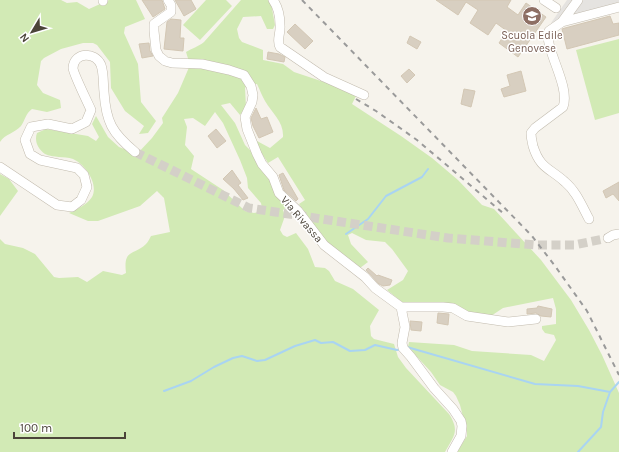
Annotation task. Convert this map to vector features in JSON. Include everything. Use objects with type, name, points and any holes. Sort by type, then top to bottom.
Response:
[{"type":"street","name":"Via Rivassa","points":[[168,0],[171,5],[171,12],[154,24],[156,50],[159,56],[165,61],[172,63],[202,64],[244,75],[251,86],[253,95],[252,102],[245,118],[247,129],[257,154],[262,164],[273,177],[279,193],[298,212],[324,245],[365,277],[375,288],[401,307]]},
{"type":"street","points":[[274,0],[277,5],[281,26],[278,41],[280,48],[324,77],[364,95]]},
{"type":"street","points":[[544,0],[556,8]]},
{"type":"street","points":[[562,22],[578,0]]},
{"type":"street","points":[[589,219],[577,197],[565,182],[548,170],[540,162],[535,152],[531,137],[533,129],[564,105],[564,95],[560,77],[548,35],[551,29],[562,22],[619,7]]},
{"type":"street","points":[[0,167],[57,205],[72,207],[81,200],[87,187],[84,175],[77,168],[40,160],[30,154],[25,140],[31,127],[48,124],[72,129],[86,122],[91,110],[73,69],[75,61],[80,56],[88,55],[95,57],[99,62],[102,71],[105,108],[108,121],[114,132],[135,152]]},
{"type":"street","points":[[619,234],[608,238],[619,241]]},
{"type":"street","points":[[452,452],[461,436],[461,421],[453,409],[434,388],[403,348],[402,343],[405,327],[401,307],[443,306],[453,308],[467,316],[508,322],[536,319]]},
{"type":"green space","points":[[0,0],[61,0],[67,3],[77,2],[89,9],[109,0],[136,0],[145,19],[125,27],[124,33],[138,64],[141,102],[156,121],[148,133],[139,134],[144,126],[125,111],[111,88],[110,62],[97,45],[93,43],[83,43],[61,49],[41,61],[37,85],[43,93],[60,100],[61,108],[47,112],[32,109],[21,126],[0,142]]},
{"type":"green space","points":[[206,0],[226,0],[232,6],[200,40],[183,25]]},
{"type":"green space","points":[[241,0],[268,0],[271,3],[275,25],[273,29],[267,29],[261,16],[243,17],[237,29],[239,38],[242,42],[263,50],[263,60],[283,64],[294,72],[339,87],[356,96],[352,104],[432,158],[458,180],[482,205],[494,209],[541,260],[571,300],[602,355],[619,393],[619,452],[457,452],[467,436],[460,405],[453,392],[440,385],[431,372],[408,347],[409,342],[454,345],[472,351],[531,355],[544,361],[556,340],[554,335],[545,333],[542,329],[542,326],[556,324],[556,309],[553,298],[503,308],[491,316],[402,302],[387,290],[403,280],[408,271],[392,249],[385,242],[366,240],[352,233],[348,235],[351,244],[368,262],[360,268],[330,247],[299,204],[305,200],[278,157],[268,163],[259,150],[257,141],[270,148],[283,137],[282,127],[265,101],[257,84],[248,84],[245,88],[246,107],[240,115],[230,103],[221,105],[235,123],[245,145],[254,154],[288,206],[283,210],[285,216],[280,230],[283,235],[287,237],[296,233],[308,249],[315,267],[325,268],[329,271],[335,281],[353,289],[379,310],[370,326],[371,336],[374,339],[394,344],[398,357],[406,368],[449,414],[452,420],[455,429],[451,442],[445,452],[0,452],[0,239],[5,244],[23,248],[35,254],[54,277],[78,277],[87,282],[103,271],[122,275],[126,273],[126,260],[130,254],[142,248],[151,236],[170,232],[164,198],[157,191],[140,206],[98,221],[88,221],[69,213],[85,205],[92,197],[94,186],[90,175],[82,165],[73,159],[45,154],[36,142],[37,133],[46,129],[88,136],[96,141],[99,137],[92,124],[96,116],[108,137],[119,147],[137,154],[152,138],[163,123],[162,118],[178,93],[190,65],[186,52],[204,42]],"holes":[[[215,112],[223,123],[247,178],[248,188],[261,203],[262,208],[259,212],[254,213],[245,211],[223,190],[191,169],[194,156],[185,145],[187,127],[184,119],[193,118],[205,126]]]},
{"type":"green space","points":[[619,39],[619,113],[595,120],[576,50]]},
{"type":"green space","points":[[0,174],[9,179],[18,191],[0,216]]},
{"type":"shaded area","points":[[567,0],[619,0],[619,2],[551,23]]},
{"type":"building","points":[[142,0],[162,0],[165,9],[153,17]]},
{"type":"building","points":[[175,0],[191,0],[196,9],[184,16]]},
{"type":"building","points":[[436,0],[511,0],[507,7],[518,15],[526,3],[546,17],[518,57],[499,43],[507,31],[496,23],[488,35],[470,23],[478,10],[466,2],[458,15]]},
{"type":"building","points":[[610,16],[613,24],[619,23],[619,35],[567,49],[562,29]]},
{"type":"building","points":[[171,19],[181,20],[180,38],[184,38],[183,51],[164,49],[167,22]]},
{"type":"building","points":[[295,24],[313,41],[305,49],[287,32]]},
{"type":"building","points":[[410,36],[421,42],[417,49],[407,43]]},
{"type":"building","points":[[149,43],[150,51],[153,56],[142,58],[139,44]]},
{"type":"building","points":[[268,52],[285,57],[284,62],[267,59]]},
{"type":"building","points":[[409,69],[415,75],[407,83],[401,76]]},
{"type":"building","points":[[521,71],[526,91],[504,97],[501,89],[510,86],[507,75]]},
{"type":"building","points":[[464,89],[475,91],[471,107],[461,104]]},
{"type":"building","points":[[256,108],[261,119],[267,117],[273,132],[259,138],[251,118]]},
{"type":"building","points":[[216,129],[226,141],[217,148],[208,136]]},
{"type":"building","points":[[232,170],[241,183],[238,185],[248,198],[243,200],[223,179]]},
{"type":"building","points":[[283,173],[298,199],[296,201],[284,190],[279,175]]},
{"type":"building","points":[[619,182],[619,201],[613,194],[606,198],[603,191]]},
{"type":"building","points":[[368,268],[377,276],[378,275],[392,280],[390,285],[383,286],[379,284],[366,270]]},
{"type":"building","points":[[538,306],[552,309],[551,317],[541,316],[536,313],[527,314],[527,309],[537,308]]},
{"type":"building","points":[[438,313],[449,314],[448,325],[437,323]]},
{"type":"building","points":[[410,321],[422,322],[421,331],[411,330]]},
{"type":"waterway","points":[[346,234],[368,219],[386,196],[422,177],[428,169]]},
{"type":"waterway","points":[[164,391],[191,381],[214,367],[233,358],[242,356],[257,361],[265,360],[295,346],[315,340],[321,343],[333,342],[350,351],[365,350],[375,345],[397,350],[401,349]]},
{"type":"waterway","points":[[407,347],[535,384],[578,386],[610,392]]},
{"type":"waterway","points":[[578,452],[601,427],[603,412],[610,392],[619,382]]},
{"type":"tunnel","points":[[135,152],[249,208],[448,238],[536,245],[574,245],[608,238]]},
{"type":"railway","points":[[302,0],[532,236],[587,311],[619,375]]},
{"type":"railway","points":[[356,99],[417,140],[503,213]]},
{"type":"place","name":"Scuola Edile Genovese","points":[[532,16]]}]
